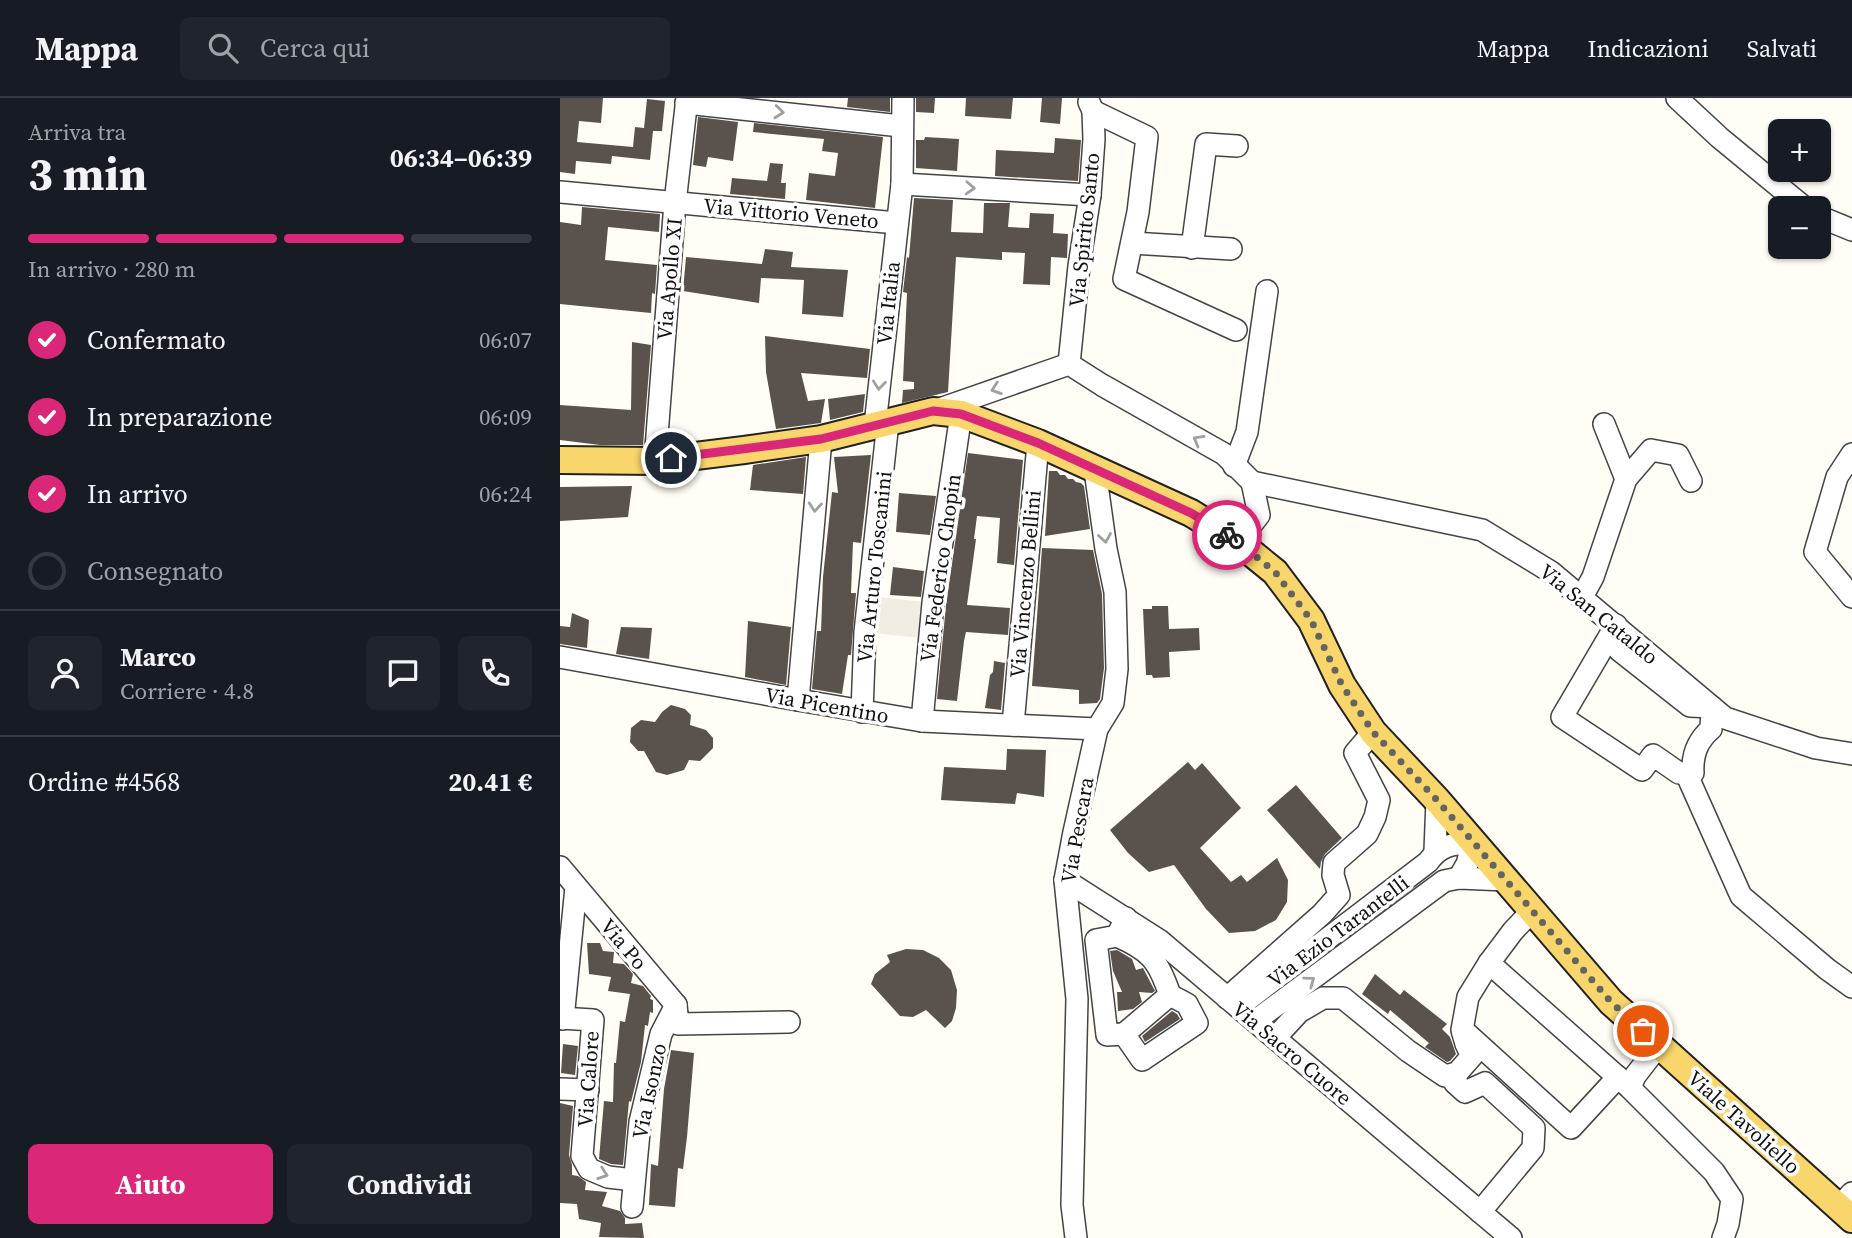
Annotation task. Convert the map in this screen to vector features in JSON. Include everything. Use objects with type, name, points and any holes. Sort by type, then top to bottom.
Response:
[{"type":"main road","name":"Viale Tavoliello","points":[[560,460],[654,461],[821,439],[933,411],[961,414],[1038,443],[1191,513],[1238,542],[1275,572],[1311,620],[1342,685],[1373,732],[1437,800],[1611,1002],[1848,1206]]},
{"type":"street","name":"Via Italia","points":[[882,423],[902,184],[903,98]]},
{"type":"street","points":[[1677,98],[1720,138],[1790,196]]},
{"type":"street","points":[[687,100],[901,125]]},
{"type":"street","name":"Via Apollo XI","points":[[654,461],[675,202],[687,100]]},
{"type":"street","points":[[1090,105],[1147,137],[1138,212],[1124,279],[1236,330]]},
{"type":"street","name":"Via Spirito Santo","points":[[1069,364],[1079,266],[1090,195],[1094,139],[1090,105]]},
{"type":"street","points":[[1192,248],[1206,144],[1237,146]]},
{"type":"street","points":[[902,184],[1090,195]]},
{"type":"street","name":"Via Vittorio Veneto","points":[[560,192],[897,223]]},
{"type":"street","points":[[1831,221],[1852,230]]},
{"type":"street","points":[[1132,243],[1231,249]]},
{"type":"street","points":[[1234,466],[1247,432],[1267,291]]},
{"type":"street","points":[[933,411],[1069,364],[1224,454],[1252,482],[1259,515],[1238,542]]},
{"type":"street","name":"Via Federico Chopin","points":[[922,721],[933,603],[961,414]]},
{"type":"street","name":"Via Arturo Toscanini","points":[[862,712],[865,632],[882,423]]},
{"type":"street","points":[[1604,424],[1626,479]]},
{"type":"street","points":[[798,701],[821,439]]},
{"type":"street","name":"Via Vincenzo Bellini","points":[[1013,726],[1038,443]]},
{"type":"street","points":[[1582,597],[1593,577],[1626,479],[1651,450],[1678,455],[1691,481]]},
{"type":"street","points":[[1852,454],[1837,477],[1815,552],[1852,597]]},
{"type":"street","name":"Via Pescara","points":[[1076,1238],[1072,1205],[1077,999],[1065,880],[1073,832],[1097,729],[1113,703],[1117,669],[1115,592],[1095,470]]},
{"type":"street","name":"Via San Cataldo","points":[[1252,482],[1482,530],[1551,572],[1725,718],[1816,748],[1852,754]]},
{"type":"street","points":[[1616,625],[1562,717],[1642,770],[1653,755],[1679,773],[1693,773],[1692,761],[1696,750],[1701,738],[1711,729],[1712,707]]},
{"type":"street","name":"Via Picentino","points":[[560,656],[798,701],[922,721],[1097,729]]},
{"type":"street","points":[[1124,1034],[1142,1060],[1197,1023],[1179,1000],[1155,959],[1136,945],[1121,927],[1096,940],[1107,1035],[1124,1034],[1179,1000],[1227,997],[1322,914],[1339,895],[1333,875],[1334,863],[1367,834],[1375,817],[1378,800],[1355,753],[1373,732]]},
{"type":"street","points":[[1686,773],[1741,896],[1852,987]]},
{"type":"street","points":[[1435,852],[1437,800]]},
{"type":"street","points":[[1460,878],[1474,843]]},
{"type":"street","name":"Via Ezio Tarantelli","points":[[1227,997],[1428,862],[1435,852],[1451,844],[1474,843]]},
{"type":"street","name":"Via Po","points":[[560,867],[677,1015]]},
{"type":"street","name":"Via Ezio Tarantelli","points":[[1255,1021],[1444,881],[1460,878],[1505,880]]},
{"type":"street","name":"Via Sacro Cuore","points":[[1065,880],[1121,927],[1159,940],[1511,1238]]},
{"type":"street","name":"Via Calore","points":[[576,887],[562,1018],[593,1020],[582,1156],[589,1169],[608,1177],[634,1180]]},
{"type":"street","points":[[1480,1212],[1533,1148],[1534,1128],[1485,1083],[1465,1092],[1455,1083],[1457,1073],[1472,1056],[1462,1030],[1468,997],[1489,963],[1532,911]]},
{"type":"street","points":[[1489,963],[1624,1083],[1714,1172],[1732,1199],[1723,1238]]},
{"type":"street","points":[[1275,1038],[1299,1012],[1323,998],[1343,998],[1408,1051],[1445,1076],[1457,1073]]},
{"type":"street","points":[[677,1015],[789,1022]]},
{"type":"street","name":"Via Isonzo","points":[[632,1207],[640,1122],[661,1034],[677,1015]]},
{"type":"street","points":[[1462,1030],[1571,1128],[1635,1076],[1659,1045]]},
{"type":"street","points":[[560,1089],[587,1090]]},
{"type":"shaded area","points":[[869,596],[933,603],[929,639],[865,632]]},
{"type":"building","points":[[560,98],[603,98],[601,123],[579,121],[577,142],[633,147],[635,127],[644,128],[647,99],[665,101],[662,131],[653,131],[650,160],[612,156],[611,164],[576,161],[575,174],[560,172]]},
{"type":"building","points":[[848,98],[890,98],[890,112],[847,107]]},
{"type":"building","points":[[916,98],[935,98],[934,113],[916,112]]},
{"type":"building","points":[[966,98],[1013,98],[1011,119],[965,116]]},
{"type":"building","points":[[1042,98],[1062,98],[1060,124],[1040,122]]},
{"type":"building","points":[[698,117],[738,122],[733,161],[708,157],[706,167],[693,165]]},
{"type":"building","points":[[754,123],[883,137],[875,208],[806,200],[809,173],[835,176],[838,153],[822,151],[824,139],[753,132]]},
{"type":"building","points":[[925,137],[959,139],[957,171],[916,168],[916,140],[924,140]]},
{"type":"building","points":[[1055,138],[1081,140],[1078,181],[995,176],[996,150],[1054,153]]},
{"type":"building","points":[[770,163],[783,164],[781,183],[786,183],[785,199],[730,194],[732,178],[767,181]]},
{"type":"building","points":[[914,198],[953,200],[951,232],[983,233],[984,203],[1010,203],[1008,227],[1029,228],[1030,213],[1054,214],[1053,233],[1068,234],[1067,258],[1051,257],[1050,285],[1023,284],[1025,253],[1002,252],[1002,260],[956,257],[948,392],[902,403],[903,390],[914,389],[914,382],[903,381],[907,293],[903,292]]},
{"type":"building","points":[[582,207],[660,214],[659,232],[608,227],[605,260],[657,265],[651,313],[560,304],[560,222],[581,225]]},
{"type":"building","points":[[765,249],[793,252],[791,267],[848,270],[843,317],[802,314],[804,280],[761,278],[759,303],[683,291],[686,257],[762,264]]},
{"type":"building","points":[[765,336],[870,349],[867,378],[801,373],[808,401],[825,399],[821,423],[776,429],[766,372]]},
{"type":"building","points":[[632,342],[651,345],[643,445],[600,445],[560,440],[560,405],[631,410]]},
{"type":"building","points":[[865,394],[863,412],[830,420],[828,399]]},
{"type":"building","points":[[968,453],[1023,460],[1014,565],[997,563],[1000,518],[977,516],[967,605],[1010,608],[1008,635],[966,632],[957,701],[937,699],[946,605]]},
{"type":"building","points":[[871,455],[861,543],[853,542],[851,593],[856,593],[851,655],[848,655],[842,694],[812,689],[817,631],[821,631],[823,577],[832,492],[838,493],[834,457]]},
{"type":"building","points":[[806,457],[803,494],[750,490],[753,465]]},
{"type":"building","points":[[1049,471],[1057,471],[1084,486],[1090,529],[1045,536]]},
{"type":"building","points":[[632,486],[628,517],[560,521],[560,487]]},
{"type":"building","points":[[899,493],[936,496],[930,535],[896,532]]},
{"type":"building","points":[[1042,548],[1093,550],[1102,594],[1104,668],[1100,699],[1097,703],[1079,704],[1079,690],[1032,686]]},
{"type":"building","points":[[893,567],[924,571],[921,597],[890,595]]},
{"type":"building","points":[[1152,606],[1168,606],[1169,629],[1199,628],[1200,650],[1169,652],[1170,677],[1153,678],[1152,675],[1146,675],[1143,609],[1152,609]]},
{"type":"building","points":[[572,613],[589,620],[587,648],[560,644],[560,626],[570,627]]},
{"type":"building","points":[[748,621],[791,627],[786,685],[745,677]]},
{"type":"building","points":[[621,627],[652,628],[649,659],[616,654]]},
{"type":"building","points":[[994,661],[1005,663],[1001,710],[985,708]]},
{"type":"building","points":[[671,705],[685,709],[691,715],[690,725],[706,730],[713,738],[713,748],[700,761],[689,760],[684,770],[667,775],[656,772],[644,751],[638,751],[630,742],[631,728],[641,720],[655,722]]},
{"type":"building","points":[[1007,749],[1046,750],[1044,797],[1017,793],[1015,804],[941,800],[944,767],[1006,770]]},
{"type":"building","points":[[1188,762],[1195,770],[1202,763],[1241,808],[1200,848],[1231,882],[1241,875],[1247,882],[1277,858],[1288,880],[1287,902],[1276,920],[1255,931],[1229,933],[1206,909],[1174,865],[1149,872],[1128,853],[1110,830]]},
{"type":"building","points":[[1296,785],[1342,838],[1325,854],[1320,869],[1267,810]]},
{"type":"building","points":[[587,943],[600,943],[603,951],[614,952],[613,963],[624,964],[633,974],[631,983],[643,986],[653,1000],[653,1013],[650,1012],[648,1026],[645,1025],[641,1062],[631,1102],[629,1101],[623,1165],[599,1159],[604,1101],[613,1102],[614,1063],[620,1021],[625,1022],[630,994],[608,991],[611,977],[589,974]]},
{"type":"building","points":[[906,949],[923,950],[939,958],[951,970],[957,990],[956,1008],[952,1021],[945,1028],[926,1010],[913,1017],[900,1016],[871,984],[875,974],[890,962],[887,955]]},
{"type":"building","points":[[1117,950],[1132,959],[1136,970],[1143,968],[1155,991],[1139,992],[1142,1002],[1133,1009],[1118,1011],[1117,992],[1122,992],[1113,971],[1110,951]]},
{"type":"building","points":[[1375,974],[1400,995],[1404,990],[1447,1024],[1442,1029],[1450,1037],[1456,1054],[1450,1061],[1447,1062],[1425,1047],[1429,1043],[1390,1010],[1388,1014],[1362,994]]},
{"type":"building","points":[[1172,1011],[1180,1019],[1145,1042],[1142,1036]]},
{"type":"building","points":[[563,1044],[578,1046],[575,1075],[561,1073]]},
{"type":"building","points":[[671,1050],[694,1053],[687,1137],[683,1169],[678,1168],[675,1207],[649,1205],[651,1164],[658,1166],[664,1089]]},
{"type":"building","points":[[560,1103],[573,1106],[569,1155],[572,1175],[586,1182],[585,1190],[607,1192],[602,1206],[620,1211],[625,1218],[625,1224],[642,1223],[644,1238],[599,1237],[601,1223],[579,1219],[577,1204],[560,1203]]},
{"type":"way so far","points":[[1227,535],[1275,572],[1311,620],[1342,685],[1373,732],[1437,800],[1611,1002],[1643,1031]]},
{"type":"route","points":[[671,458],[821,439],[933,411],[961,414],[1038,443],[1191,513],[1227,535]]}]
